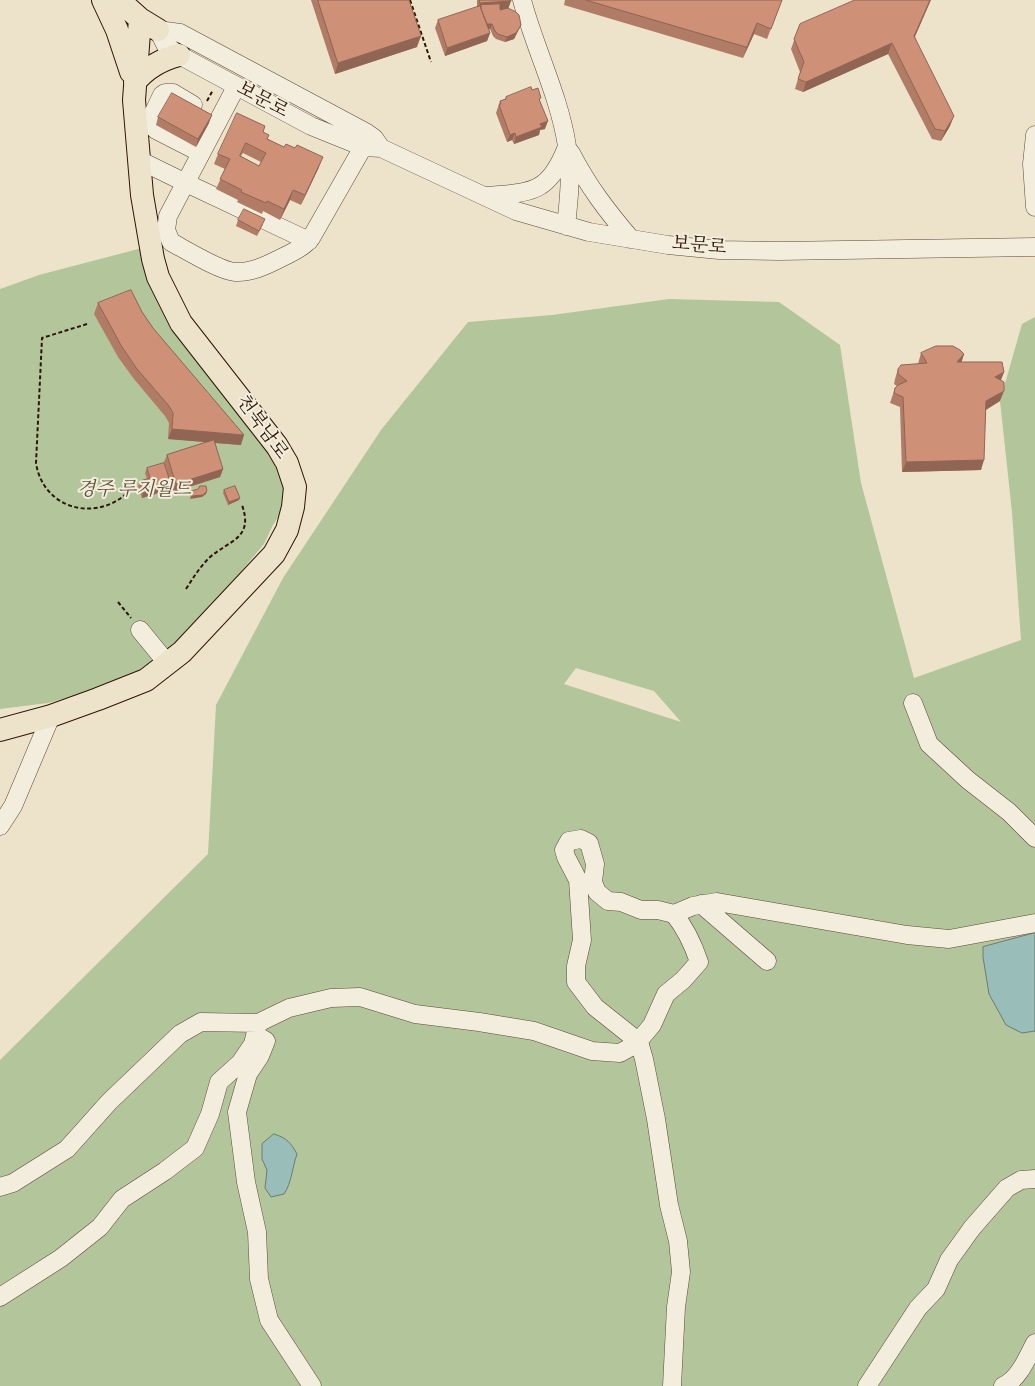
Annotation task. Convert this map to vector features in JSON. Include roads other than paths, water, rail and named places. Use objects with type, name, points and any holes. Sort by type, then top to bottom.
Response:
[{"type":"main road","points":[[103,0],[117,30],[135,82]]},
{"type":"main road","name":"보문로","points":[[118,0],[149,24]]},
{"type":"main road","name":"천북남로","points":[[0,730],[51,716],[146,680],[182,652],[274,554],[287,530],[293,507],[295,487],[287,463],[277,446],[182,323],[158,277],[153,259],[142,194],[134,100],[135,82],[149,24]]},
{"type":"main road","points":[[135,82],[142,73],[171,57],[179,55]]},
{"type":"street","points":[[522,0],[557,105],[567,146],[569,197],[566,226]]},
{"type":"street","name":"보문로","points":[[149,24],[166,46],[179,55],[311,126],[363,147],[381,148],[516,210],[589,232],[668,245],[719,250],[841,251],[1035,247]]},
{"type":"street","name":"보문로","points":[[149,24],[180,32],[368,133],[381,148]]},
{"type":"street","points":[[236,87],[168,216],[166,230],[171,242],[224,270],[241,272],[265,266],[296,251],[309,241],[363,147]]},
{"type":"street","points":[[201,154],[153,127],[151,118],[162,95],[165,93],[173,94],[219,120]]},
{"type":"street","points":[[1035,135],[1032,164],[1035,207]]},
{"type":"street","points":[[485,196],[522,193],[539,186],[551,178],[558,168],[567,146]]},
{"type":"street","points":[[567,146],[589,186],[630,239]]},
{"type":"street","points":[[139,160],[309,241]]},
{"type":"street","points":[[140,630],[168,663]]},
{"type":"street","points":[[913,703],[929,744],[968,780],[1009,812],[1035,838]]},
{"type":"street","points":[[0,826],[17,798],[51,716]]},
{"type":"street","points":[[0,1187],[12,1183],[67,1149],[110,1102],[180,1034],[201,1022],[258,1022],[289,1008],[331,998],[360,997],[415,1014],[534,1031],[592,1050],[620,1053],[638,1042],[652,1026],[666,994],[683,980],[699,962],[694,945],[674,914],[658,910],[641,910],[621,902],[608,901],[597,892],[593,882],[595,864],[589,843],[581,839],[569,841],[564,850],[578,880],[582,940],[576,966],[576,982],[595,1007],[638,1042],[644,1059],[651,1093],[669,1205],[678,1241],[681,1272],[676,1307],[672,1386]]},
{"type":"street","points":[[674,914],[692,906],[717,902],[907,935],[949,939],[1035,923]]},
{"type":"street","points":[[701,904],[767,961]]},
{"type":"street","points":[[253,1044],[258,1022]]},
{"type":"street","points":[[0,1297],[61,1258],[100,1226],[122,1199],[165,1171],[195,1148],[210,1114],[219,1082],[240,1063],[253,1044],[261,1038],[266,1042],[260,1056],[248,1074],[237,1112],[246,1182],[256,1232],[259,1279],[269,1320],[312,1386]]},
{"type":"street","points":[[867,1386],[918,1308],[936,1289],[949,1260],[972,1228],[1007,1188],[1021,1180],[1035,1180]]},
{"type":"street","points":[[1003,1386],[1008,1384],[1020,1371],[1035,1343]]},
{"type":"water","points":[[1035,933],[1035,1031],[1022,1033],[1006,1025],[989,994],[983,947]]},
{"type":"water","points":[[274,1134],[288,1141],[297,1154],[284,1194],[271,1197],[265,1188],[267,1170],[262,1159],[262,1144]]},
{"type":"park label","name":"경주 루지월드","points":[[134,491]]}]
